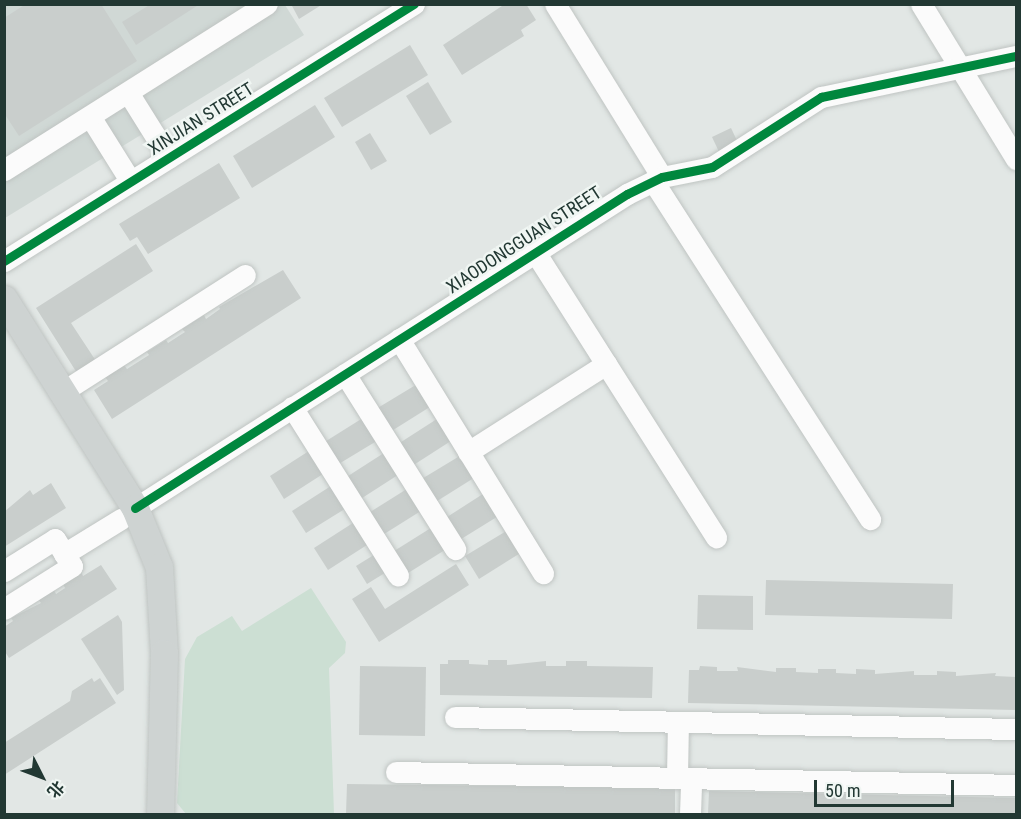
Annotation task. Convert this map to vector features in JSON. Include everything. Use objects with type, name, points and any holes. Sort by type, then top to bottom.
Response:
[{"type":"main road","points":[[4,299],[62,392],[128,513],[146,591],[143,814]]},
{"type":"main road","points":[[4,329],[128,513],[151,540],[163,590],[160,814]]},
{"type":"street","points":[[4,170],[91,118],[267,4]]},
{"type":"street","name":"XINJIAN STREET","points":[[4,261],[414,4]]},
{"type":"street","points":[[555,4],[657,179],[870,519]]},
{"type":"street","points":[[921,4],[1017,159]]},
{"type":"street","name":"XIAODONGGUAN STREET","points":[[64,554],[535,252],[657,179],[712,167],[820,97],[959,66],[1017,56]]},
{"type":"street","points":[[129,94],[169,158]]},
{"type":"street","points":[[91,118],[131,182]]},
{"type":"street","points":[[535,252],[716,537]]},
{"type":"street","points":[[62,392],[245,275]]},
{"type":"street","points":[[399,339],[543,573]]},
{"type":"street","points":[[468,452],[606,364]]},
{"type":"street","points":[[345,374],[454,549]]},
{"type":"street","points":[[292,407],[398,575]]},
{"type":"street","points":[[4,571],[55,539],[72,566],[4,609]]},
{"type":"street","points":[[455,717],[1017,729]]},
{"type":"street","points":[[678,722],[690,814]]},
{"type":"street","points":[[396,772],[1017,785]]},
{"type":"shaded area","points":[[5,5],[285,5],[304,35],[5,218]]},
{"type":"green space","points":[[311,588],[346,642],[345,653],[329,668],[334,814],[186,814],[177,803],[185,659],[197,637],[232,616],[242,631]]},
{"type":"building","points":[[26,4],[101,4],[137,61],[19,136],[4,113],[4,18]]},
{"type":"building","points":[[151,4],[200,4],[136,45],[122,22]]},
{"type":"building","points":[[291,4],[323,4],[299,19]]},
{"type":"building","points":[[505,4],[526,4],[536,20],[521,30],[524,36],[462,75],[443,45]]},
{"type":"building","points":[[410,45],[428,75],[342,127],[324,98]]},
{"type":"building","points":[[428,82],[452,122],[430,135],[406,96]]},
{"type":"building","points":[[315,105],[335,137],[252,188],[233,156]]},
{"type":"building","points":[[731,128],[740,147],[721,156],[712,137]]},
{"type":"building","points":[[370,133],[387,161],[371,170],[355,142]]},
{"type":"building","points":[[219,163],[240,198],[148,254],[137,237],[130,241],[119,224]]},
{"type":"building","points":[[136,244],[153,271],[71,323],[96,361],[77,373],[36,308]]},
{"type":"building","points":[[283,270],[301,298],[112,419],[94,390],[108,381],[105,377],[124,365],[127,369],[149,355],[147,352],[166,340],[168,343],[185,332],[182,329],[204,315],[206,319],[220,309],[219,307]]},
{"type":"building","points":[[419,383],[433,405],[390,432],[376,409]]},
{"type":"building","points":[[366,416],[380,439],[337,465],[323,443]]},
{"type":"building","points":[[440,417],[454,439],[412,466],[398,444]]},
{"type":"building","points":[[312,449],[326,472],[284,499],[270,476]]},
{"type":"building","points":[[387,451],[401,473],[359,500],[345,478]]},
{"type":"building","points":[[463,454],[477,476],[434,503],[420,480]]},
{"type":"building","points":[[51,483],[66,508],[4,547],[4,512],[30,490],[33,495]]},
{"type":"building","points":[[334,484],[348,507],[306,533],[292,511]]},
{"type":"building","points":[[410,487],[424,509],[381,536],[367,514]]},
{"type":"building","points":[[486,492],[500,515],[458,541],[444,519]]},
{"type":"building","points":[[356,521],[370,543],[328,570],[314,548]]},
{"type":"building","points":[[434,526],[448,548],[405,575],[391,553]]},
{"type":"building","points":[[508,530],[522,552],[479,579],[465,556]]},
{"type":"building","points":[[377,553],[388,571],[367,584],[356,566]]},
{"type":"building","points":[[456,564],[469,585],[379,642],[352,599],[371,587],[385,609]]},
{"type":"building","points":[[101,565],[117,589],[9,658],[4,650],[4,627],[13,621],[11,618],[41,603],[39,600],[54,590],[56,594],[65,588],[63,584],[81,572],[83,576]]},
{"type":"building","points":[[766,580],[953,584],[952,619],[765,615]]},
{"type":"building","points":[[698,595],[753,596],[753,630],[697,629]]},
{"type":"building","points":[[118,615],[122,622],[124,690],[117,695],[81,639]]},
{"type":"building","points":[[448,660],[469,660],[469,664],[488,665],[488,660],[507,660],[507,665],[546,661],[546,666],[566,666],[566,661],[587,661],[587,666],[653,667],[652,698],[440,695],[440,664],[448,664]]},
{"type":"building","points":[[360,666],[426,667],[425,736],[359,735]]},
{"type":"building","points":[[700,666],[717,667],[717,671],[738,671],[737,667],[776,672],[776,668],[796,668],[796,672],[818,673],[818,669],[836,669],[836,673],[856,674],[856,669],[875,670],[875,674],[914,671],[914,675],[937,675],[937,671],[956,672],[956,676],[996,673],[995,676],[1016,677],[1016,710],[688,703],[689,670],[699,670]]},
{"type":"building","points":[[92,678],[94,682],[100,678],[116,703],[4,775],[4,743],[70,701],[72,691]]},
{"type":"building","points":[[347,784],[675,788],[675,814],[346,814]]},
{"type":"building","points":[[709,791],[1016,798],[1016,814],[708,814]]},
{"type":"cycle path","points":[[4,261],[414,4]]},
{"type":"cycle path","points":[[135,508],[627,194],[662,177],[712,167],[821,97],[1016,56]]}]
